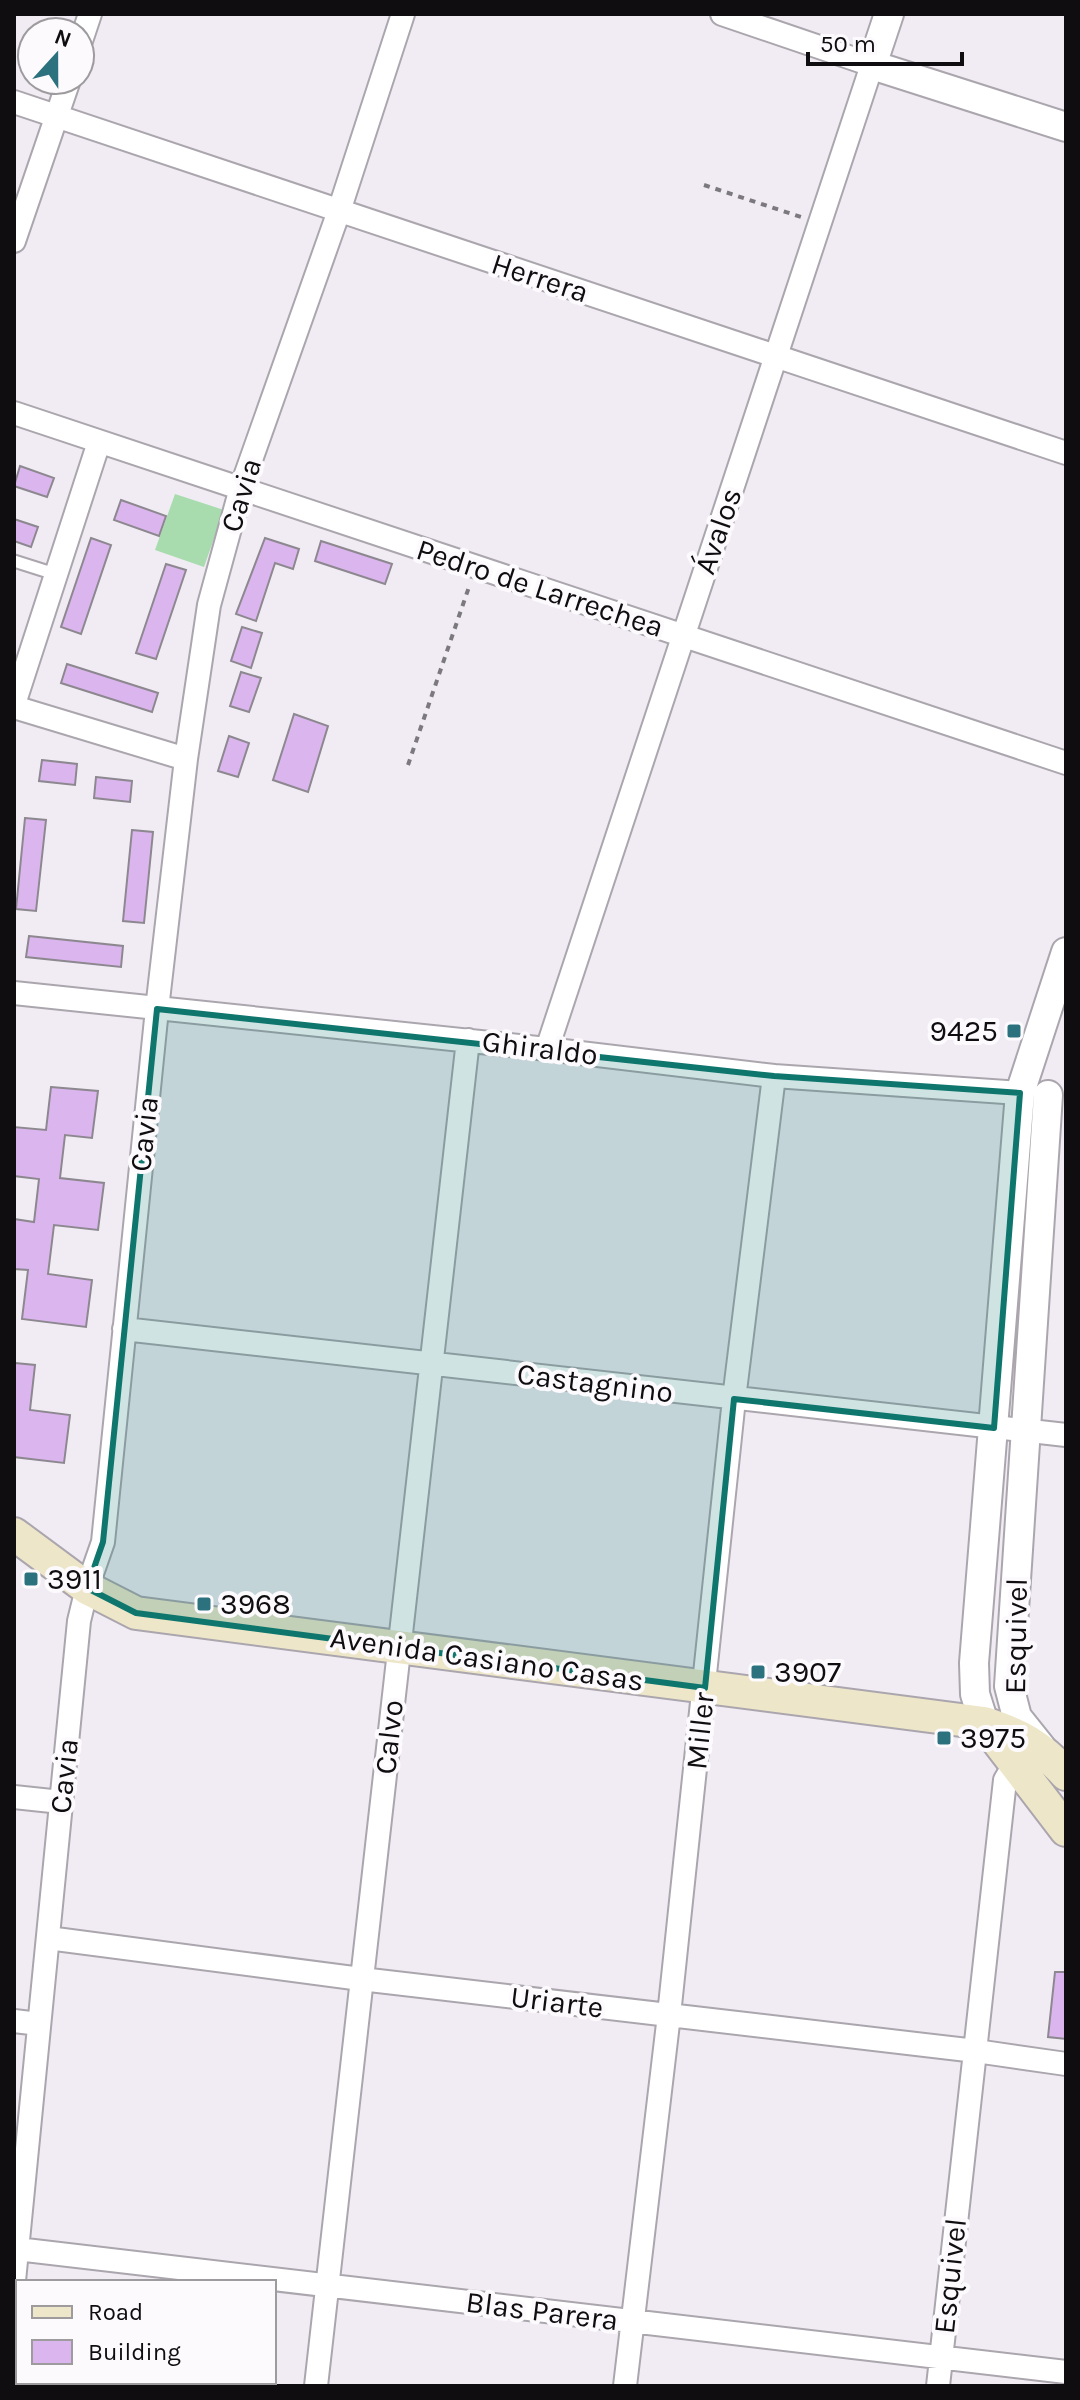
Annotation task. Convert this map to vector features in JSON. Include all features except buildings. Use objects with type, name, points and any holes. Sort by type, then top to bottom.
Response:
[{"type":"main road","name":"Avenida Casiano Casas","points":[[14,1534],[87,1588],[136,1613],[984,1723]]},
{"type":"main road","points":[[984,1723],[1041,1755],[1066,1774]]},
{"type":"main road","points":[[1041,1755],[1066,1830]]},
{"type":"street","name":"Cavia","points":[[14,2281],[79,1621],[103,1542],[157,1009],[186,759],[209,605],[241,488],[339,211],[403,14]]},
{"type":"street","points":[[722,14],[1066,127]]},
{"type":"street","name":"Ávalos","points":[[547,1049],[889,14]]},
{"type":"street","points":[[14,241],[64,96]]},
{"type":"street","name":"Herrera","points":[[14,102],[1066,453]]},
{"type":"street","name":"Pedro de Larrechea","points":[[14,413],[1066,763]]},
{"type":"street","points":[[99,442],[14,705],[186,759]]},
{"type":"street","name":"Esquivel","points":[[984,1723],[975,1694],[974,1663],[1020,1093],[1066,952]]},
{"type":"street","name":"Ghiraldo","points":[[14,993],[468,1040],[774,1076],[1057,1097]]},
{"type":"street","name":"Calvo","points":[[316,2386],[468,1040]]},
{"type":"street","name":"Miller","points":[[625,2386],[669,2015],[734,1399],[774,1076]]},
{"type":"street","name":"Esquivel","points":[[938,2386],[1005,1780],[1041,1755],[1017,1717],[1009,1686],[1025,1430],[1057,1097]]},
{"type":"street","name":"Castagnino","points":[[124,1329],[1066,1435]]},
{"type":"street","points":[[14,1797],[61,1802]]},
{"type":"street","name":"Uriarte","points":[[48,1938],[1066,2064]]},
{"type":"street","points":[[14,2021],[39,2024]]},
{"type":"street","name":"Blas Parera","points":[[17,2249],[1066,2372]]},
{"type":"lane","points":[[14,561],[55,574]]},
{"type":"path","points":[[704,185],[819,223]]},
{"type":"path","points":[[408,765],[476,566]]},
{"type":"highlighted area","points":[[157,1009],[774,1076],[1020,1093],[994,1428],[734,1399],[705,1688],[136,1613],[87,1588],[103,1542]]},
{"type":"green space","points":[[175,494],[224,510],[204,567],[155,550]]},
{"type":"place","name":"9425","points":[[1014,1031]]},
{"type":"place","name":"3911","points":[[31,1579]]},
{"type":"place","name":"3968","points":[[204,1604]]},
{"type":"place","name":"3907","points":[[758,1672]]},
{"type":"place","name":"3975","points":[[944,1738]]}]
